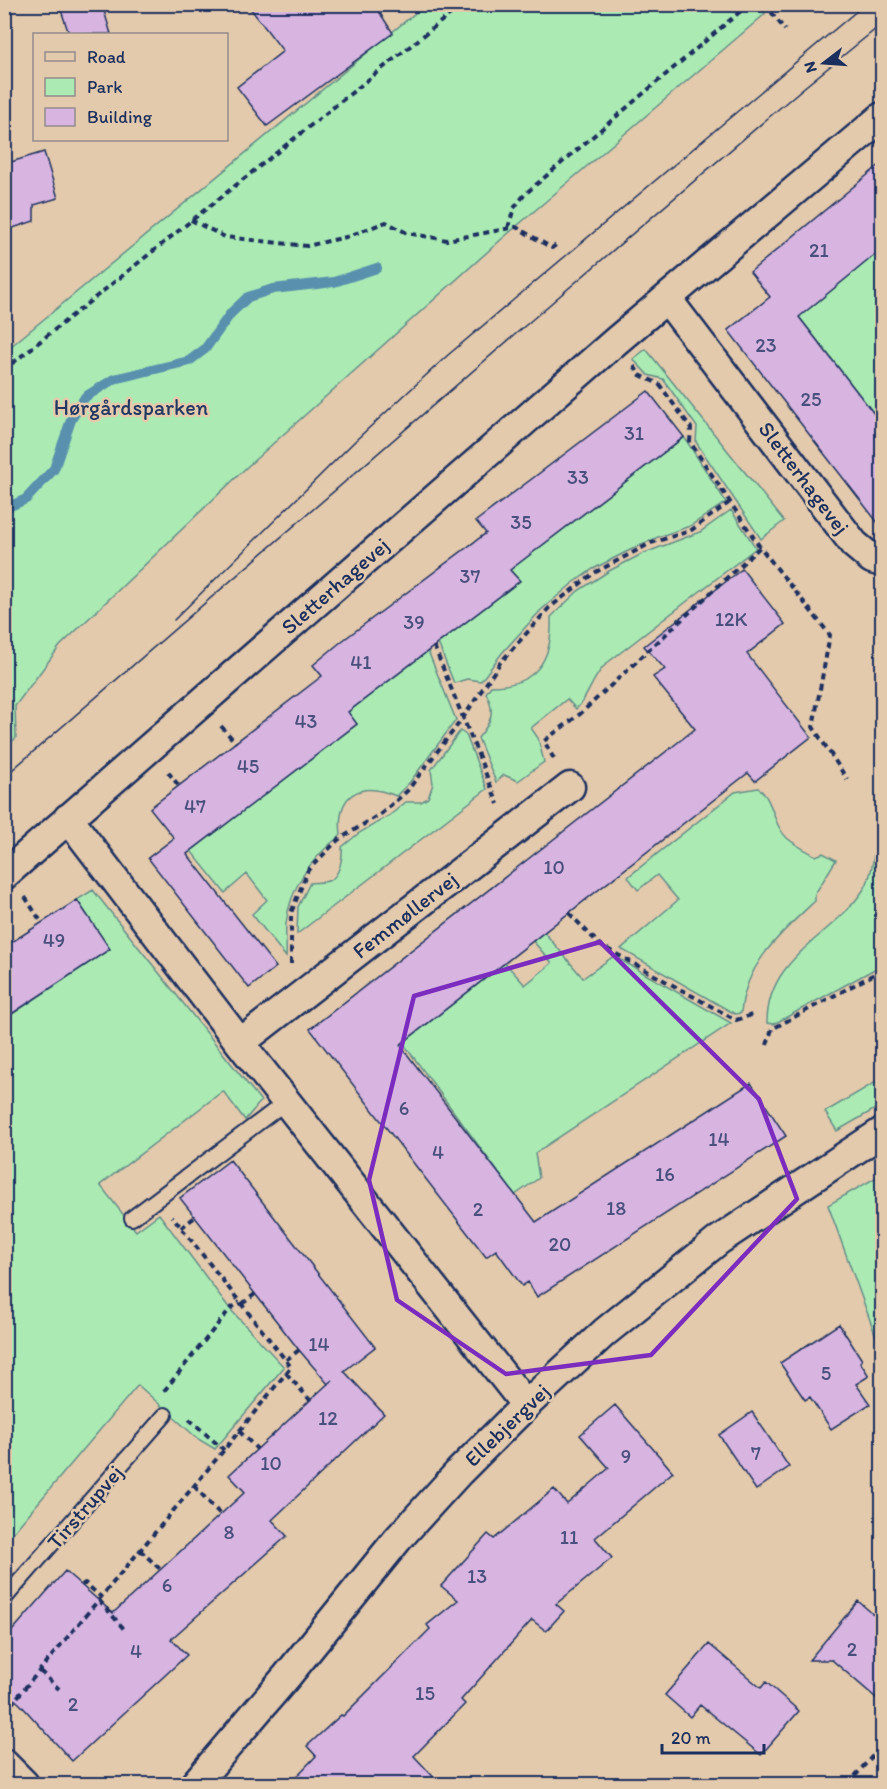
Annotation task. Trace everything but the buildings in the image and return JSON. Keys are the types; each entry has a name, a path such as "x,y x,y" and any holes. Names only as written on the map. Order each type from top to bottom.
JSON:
{"street":[{"name":"Sletterhagevej","path":"4,874 616,341 882,117"},
{"name":"Sletterhagevej","path":"667,299 854,544 872,559 882,562"},
{"name":"Femmøllervej","path":"240,1043 570,787"},
{"path":"69,818 240,1043 526,1405"},
{"name":"Ellebjergvej","path":"195,1785 397,1540 459,1472 526,1405 605,1332 719,1240 882,1132"},
{"path":"4,1764 24,1785"}],"lane":[{"path":"132,1218 287,1101"},
{"name":"Tirstrupvej","path":"4,1599 165,1414"}],"path":[{"path":"4,370 463,4"},
{"path":"508,228 514,208 525,194 749,4"},
{"path":"765,4 785,30"},
{"path":"191,220 225,237 308,246 346,237 386,222 406,233 447,240 516,227 552,248 556,245"},
{"path":"616,341 640,375 659,384 691,428 690,442 760,547 830,635 813,727 847,779"},
{"path":"291,966 291,913 308,870 338,840 382,813 407,791 463,718 500,663 549,608 594,573 651,543 690,531 730,502"},
{"path":"570,787 544,741 580,714 760,547"},
{"path":"434,646 510,832"},
{"path":"569,913 600,945 735,1020 755,1014"},
{"path":"766,1045 772,1029 882,970"},
{"path":"4,1713 291,1367 158,1198"},
{"path":"181,1228 195,1217"},
{"path":"186,1366 230,1309 255,1294"},
{"path":"286,1360 299,1350"},
{"path":"286,1373 310,1400"},
{"path":"185,1415 224,1450"},
{"path":"239,1431 257,1449"},
{"path":"194,1486 220,1514"},
{"path":"140,1550 160,1569"},
{"path":"82,1585 85,1583 100,1598 124,1629"},
{"path":"40,1671 59,1689"},
{"path":"848,1785 882,1745"}],"highlighted area":[{"path":"600,942 759,1099 797,1199 651,1355 506,1374 397,1300 369,1180 414,996"}],"green space":[{"name":"Hørgårdsparken","path":"756,4 765,14 504,237 248,466 60,646 15,706 16,738 5,748 4,352 425,5"},
{"path":"882,249 882,424 799,317"},
{"path":"646,349 784,521 761,539 696,442 697,427 663,379 648,375 633,359"},
{"path":"684,437 726,502 690,526 658,537 593,569 541,610 502,653 481,681 467,679 454,683 438,643 519,581 510,570"},
{"path":"731,510 756,548 607,663 576,709 567,699 531,728 538,738 544,762 518,781 504,775 496,782 478,738 491,717 491,706 486,693 491,686 520,681 539,668 549,646 551,617 578,591 642,554 700,532"},
{"path":"428,651 456,720 410,782 396,796 383,791 361,790 347,800 342,809 341,835 311,863 292,897 286,924 286,957 252,914 267,900 247,874 225,893 191,851 357,724 348,712"},
{"path":"460,731 466,735 487,789 297,934 298,907 310,883 326,882 333,878 340,865 342,847 359,833 389,816 406,802 421,802 428,798 433,784 431,770"},
{"path":"758,788 767,798 778,826 787,838 816,856 823,853 836,860 815,894 815,901 778,938 757,964 749,979 741,1013 735,1014 621,949 678,900 657,875 638,890 628,877 735,792"},
{"path":"879,816 882,819 882,965 774,1024 767,1023 770,1000 789,964 851,906 864,889 872,865 876,817"},
{"path":"93,890 261,1101 245,1120 223,1091 100,1185 136,1231 159,1214 230,1309 284,1367 215,1449 198,1439 138,1385 5,1542 5,1019 109,949 77,900"},
{"path":"544,932 583,978 614,956 731,1023 535,1153 539,1178 515,1195 403,1043 505,963 525,985 552,963 533,941"},
{"path":"879,1080 882,1081 882,1105 837,1131 825,1112"},
{"path":"882,1174 882,1353 828,1205"}],"waterway":[{"path":"4,509 26,499 54,469 71,420 85,397 114,379 189,361 205,349 231,313 248,297 273,289 334,282 377,268"}],"tram line":[{"path":"174,620 357,439 448,355 865,4"},
{"path":"4,777 556,299 802,89 882,24"}]}
